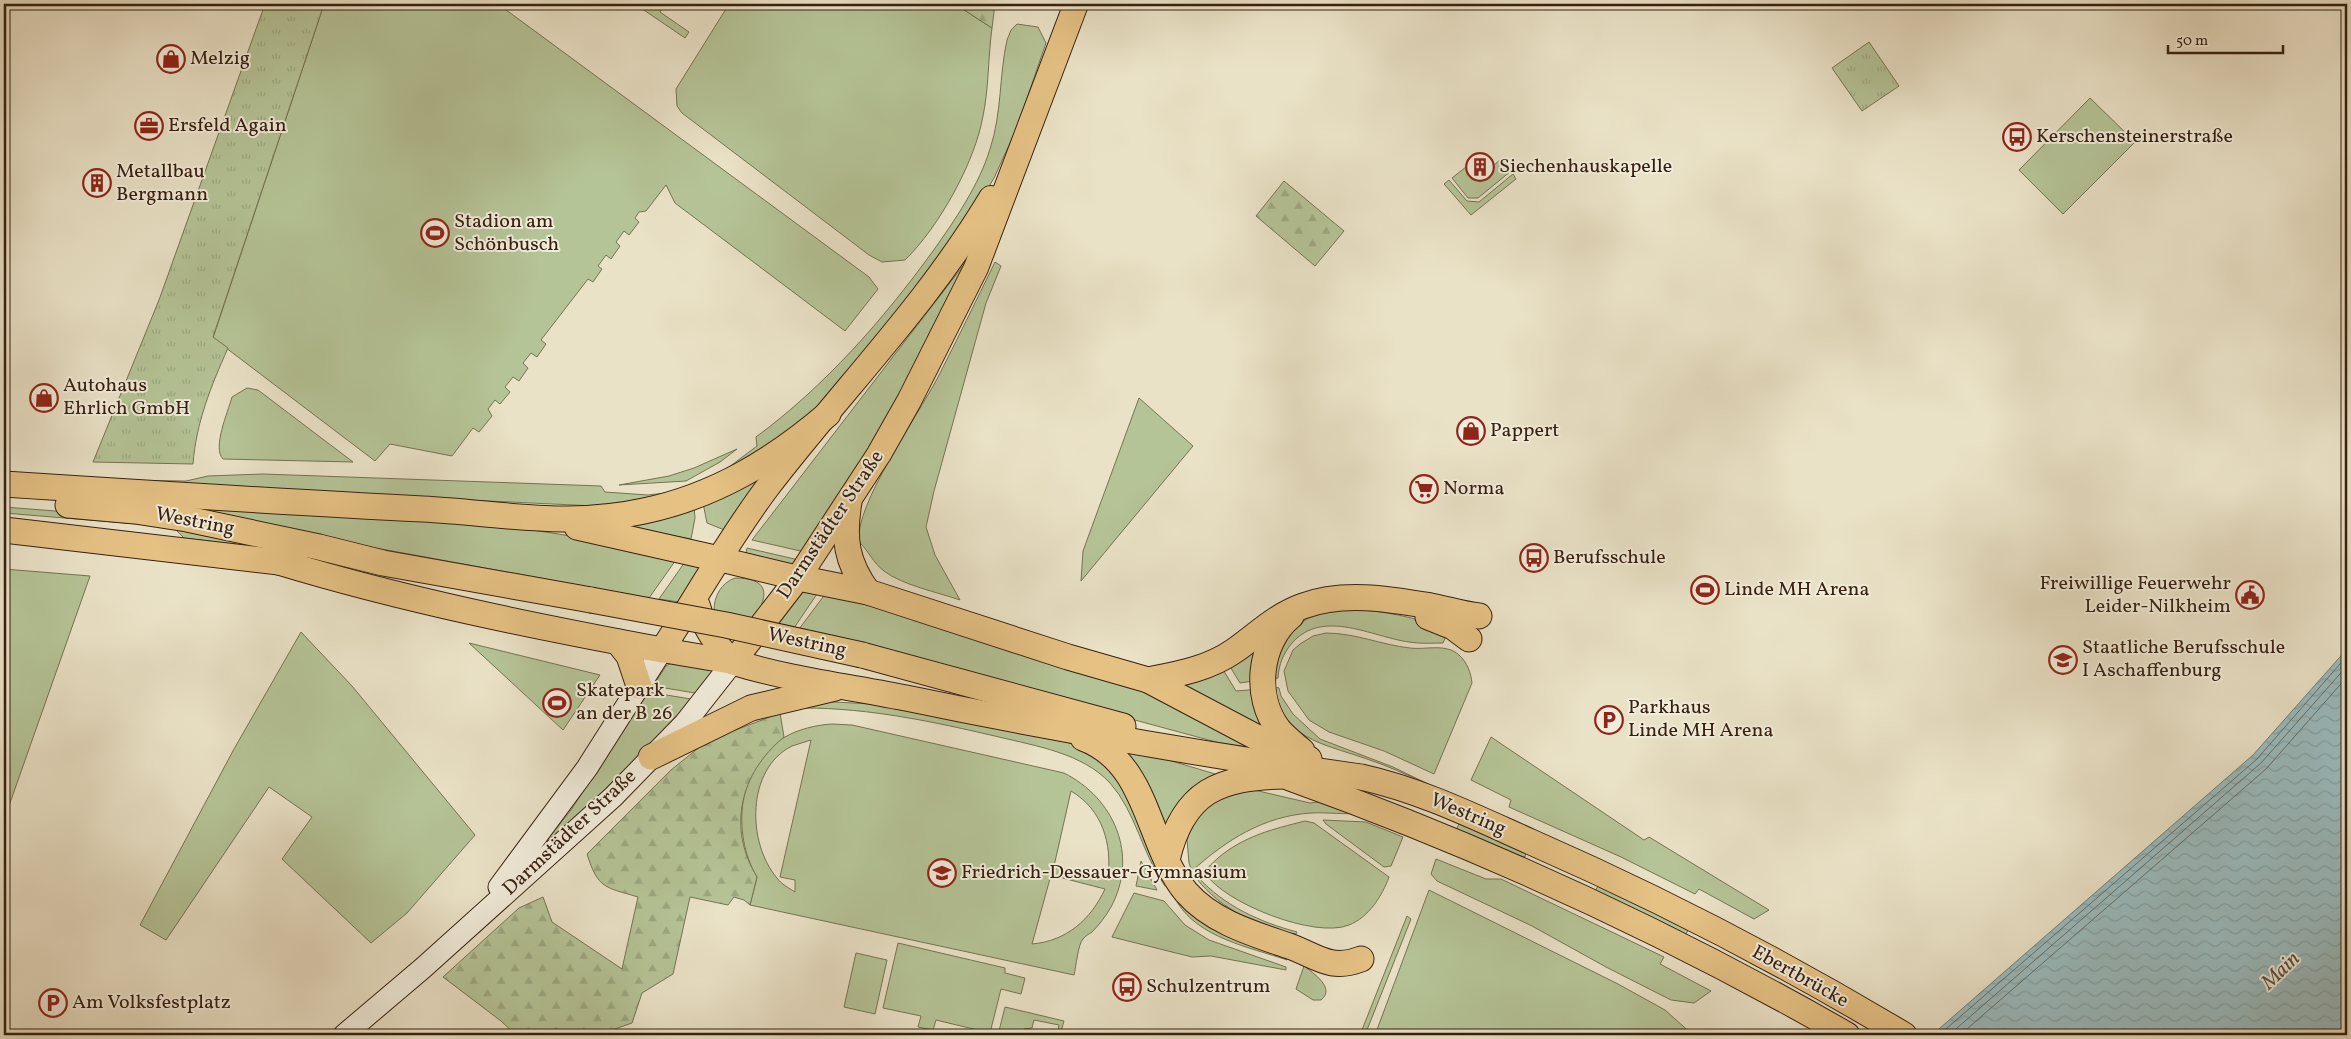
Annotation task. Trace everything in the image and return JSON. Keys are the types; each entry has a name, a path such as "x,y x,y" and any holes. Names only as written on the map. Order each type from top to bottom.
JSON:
{"highway":[{"path":"4,484 429,510 548,520 597,519 645,511 699,495 738,478 774,457 828,414"},
{"name":"Westring","path":"4,500 135,511 319,546 383,563 726,625 862,655 1225,755 1286,776 1392,815 1478,850 1683,946"},
{"path":"849,502 845,526 848,554 859,579 868,592"},
{"path":"548,520 719,559"},
{"name":"Westring","path":"4,530 279,562 383,563"},
{"path":"279,562 347,583 422,601 662,650"},
{"path":"798,578 868,592 1068,657 1148,680 1254,736 1343,775"},
{"path":"1148,680 1197,669 1221,659 1281,615 1303,606 1340,598 1359,597 1432,606 1459,614 1479,616"},
{"path":"1396,602 1453,627 1469,639"},
{"path":"1303,606 1286,620 1273,638 1265,659 1262,684 1270,714 1278,729 1316,762"},
{"path":"618,642 629,656 639,686"},
{"path":"733,662 765,672 843,685 1062,730 1225,755"},
{"path":"651,757 751,708 843,685"},
{"path":"1062,730 1088,740 1108,752 1130,777 1145,804 1172,871 1187,893 1219,917 1246,931 1302,951 1328,964 1350,963 1361,959"},
{"name":"Westring","path":"1225,755 1343,775 1404,788 1629,887 1695,921"},
{"path":"1167,860 1178,826 1193,805 1213,787 1249,778 1286,776"},
{"name":"Ebertbrücke","path":"1695,921 1769,959 1904,1035"},
{"name":"Ebertbrücke","path":"1683,946 1847,1035"}],"main road":[{"name":"Darmstädter Straße","path":"344,1035 423,968 613,797 690,717 798,578 849,502 909,401 965,293 998,210 1027,127 1076,4"},
{"name":"Darmstädter Straße","path":"473,921 588,768 719,559 768,487 934,285 994,194 1027,127"},
{"path":"719,559 798,578"},
{"path":"696,597 700,616 709,633 720,649 733,662"},
{"path":"662,650 733,662"}],"green space":[{"path":"265,4 324,4 213,337 228,348 205,405 197,434 193,464 93,462 159,300"},
{"name":"Stadion am Schönbusch","path":"324,4 498,4 869,277 878,289 845,331 675,203 666,185 646,211 639,212 635,218 639,222 629,235 624,231 616,242 620,246 611,259 606,255 598,266 602,269 593,282 588,279 541,340 546,344 537,357 531,353 523,363 528,368 519,381 513,377 505,387 510,392 500,404 495,400 488,409 492,416 479,432 473,428 452,456 390,444 375,461 213,338"},
{"path":"635,4 665,4 660,12 689,32 685,38"},
{"path":"729,4 955,4 992,28 985,105 979,134 972,153 964,173 943,212 918,246 905,260 882,262 869,255 682,113 677,106 676,89"},
{"path":"955,4 995,4 992,28"},
{"path":"1017,24 1038,27 1046,43 1016,130 994,178 958,240 829,398 767,452 725,470 757,446 756,437 806,396 852,351 914,277 958,215 980,176 990,149 997,122 1007,40 1011,30"},
{"path":"1869,42 1899,86 1862,111 1832,68"},
{"path":"2090,98 2135,142 2063,214 2019,170"},
{"path":"1502,158 1511,171 1478,198 1468,198 1452,178 1471,163 1473,170 1478,175 1483,175"},
{"path":"1513,174 1516,179 1471,215 1444,184 1449,180 1467,201 1479,202"},
{"path":"1284,181 1344,231 1315,266 1256,216"},
{"path":"969,258 928,356 805,552 752,540"},
{"path":"995,262 1001,266 986,303 934,491 926,527 935,555 960,600 910,584 884,571 859,542 860,526 866,506 876,484 937,379"},
{"path":"247,388 258,390 353,462 223,459 219,447 224,420 232,397"},
{"path":"1139,398 1193,446 1081,581 1083,551"},
{"path":"737,449 720,462 686,481 619,485 669,476 694,468"},
{"path":"263,474 601,486 605,492 648,495 682,491 643,503 595,506 319,493 117,480 186,481 208,476"},
{"path":"756,480 761,480 727,531 707,523 703,503"},
{"path":"193,505 339,512 485,524 618,544 678,557 649,598 190,514"},
{"path":"694,506 695,518 691,539 622,526"},
{"path":"4,507 133,517 317,554 184,538 173,527 4,513"},
{"path":"747,548 799,560 793,565 746,553"},
{"path":"687,559 700,567 679,602 659,599"},
{"path":"4,569 90,576 4,820"},
{"path":"735,578 754,581 760,584 763,589 763,601 754,618 714,611 715,600 719,591 726,583"},
{"path":"803,592 817,594 794,628 778,625"},
{"path":"826,593 1122,680 1264,755 799,629"},
{"path":"1348,609 1399,615 1449,629 1443,643 1413,643 1348,628 1318,627 1304,633 1292,643 1282,659 1278,678 1273,679 1277,658 1287,638 1302,622 1327,611"},
{"path":"301,632 352,686 475,835 407,913 371,943 282,859 312,817 269,787 166,940 140,925 234,749"},
{"path":"1264,633 1260,680 1240,683 1229,665"},
{"path":"1326,633 1347,635 1410,648 1448,649 1454,651 1464,661 1470,672 1472,683 1434,774 1384,751 1329,732 1309,720 1288,691 1284,671 1293,650 1313,636"},
{"name":"Skatepark an der B 26","path":"469,643 600,675 563,730"},
{"path":"671,663 718,671 701,694 653,686 666,666"},
{"path":"1222,668 1236,691 1260,689 1286,740 1179,685"},
{"path":"1275,687 1279,688 1281,696 1293,714 1320,739 1393,767 1428,784 1380,764 1319,743 1306,736 1286,718 1279,704"},
{"path":"648,692 697,700 520,874 571,810"},
{"path":"816,701 872,704 1065,742 1082,746 1107,757 1170,883 1165,886 1157,874 1119,794 1099,773 1086,764 1058,752 927,721 853,710 804,708"},
{"path":"780,713 784,737 769,751 757,767 748,784 743,802 742,840 757,877 750,905 744,900 734,897 728,905 690,897 673,974 642,993 632,1023 598,1035 516,1035 501,1021 443,977 519,908 543,897 552,922 622,969 638,897 604,885 595,874 587,854 671,770 707,741"},
{"path":"832,724 852,725 1064,773 1082,784 1096,797 1108,813 1117,830 1122,848 1122,868 1119,887 1111,907 1105,917 1081,942 1074,975 750,905 757,877 749,860 744,841 742,821 743,801 748,782 757,764 769,749 785,737 814,726","holes":["811,740 780,877 795,880 795,892 779,880 767,863 760,846 756,827 756,808 759,789 766,771 777,757 792,746","1071,791 1091,808 1103,829 1108,853 1108,878 1054,866","1051,875 1105,889 1093,910 1076,927 1056,938 1032,944"]},
{"path":"1491,737 1644,840 1649,837 1769,910 1754,919 1699,889 1695,894 1621,857 1509,807 1511,800 1471,780"},
{"path":"1122,746 1225,777 1167,837 1149,789 1119,747"},
{"path":"1254,790 1310,803 1325,801 1362,813 1311,813 1294,815 1262,824 1218,849 1192,871 1189,863 1187,840 1195,817 1227,792"},
{"path":"1323,820 1366,822 1403,837 1391,866 1384,867"},
{"path":"1305,821 1314,823 1389,877 1383,891 1369,911 1349,925 1334,928 1315,927 1271,916 1231,896 1215,884 1205,873 1209,866 1218,858 1238,844 1270,830"},
{"path":"1460,822 1526,852 1525,857 1456,830"},
{"path":"1436,859 1486,879 1501,879 1664,957 1660,964 1711,991 1694,1003 1671,1000 1532,926 1437,881 1431,874"},
{"path":"1141,861 1157,890 1136,886"},
{"path":"1198,877 1219,896 1243,912 1297,932 1296,934 1268,927 1228,908 1206,889 1197,879"},
{"path":"1598,886 1688,930 1684,938 1595,891"},
{"path":"1429,890 1618,984 1665,1010 1693,1035 1375,1035"},
{"path":"1134,893 1164,901 1185,925 1209,940 1286,967 1286,970 1211,956 1192,957 1112,937"},
{"path":"1182,899 1287,958 1287,960 1226,940 1211,933 1186,914 1177,902"},
{"path":"1407,916 1411,919 1365,1035 1360,1035"},
{"path":"898,943 1005,968 1005,973 1025,978 1021,994 1001,989 990,1033 936,1020 933,1030 918,1027 921,1016 883,1008"},
{"path":"856,953 887,960 875,1014 844,1007"},
{"path":"1304,966 1322,981 1325,986 1325,995 1321,1000 1313,1000 1296,989"},
{"path":"1005,1007 1064,1021 1060,1035 1057,1035 1059,1025 1034,1020 1032,1028 1024,1029 1023,1035 998,1035"}],"water":[{"name":"Main","path":"2347,649 2347,1035 1932,1035 2253,755"}],"place":[{"name":"Melzig","path":"171,59"},
{"name":"Ersfeld Again","path":"149,126"},
{"name":"Kerschensteinerstraße","path":"2017,137"},
{"name":"Siechenhauskapelle","path":"1480,167"},
{"name":"Metallbau Bergmann","path":"97,183"},
{"name":"Stadion am Schönbusch","path":"435,233"},
{"name":"Autohaus Ehrlich GmbH","path":"44,398"},
{"name":"Pappert","path":"1471,431"},
{"name":"Norma","path":"1424,489"},
{"name":"Berufsschule","path":"1534,558"},
{"name":"Linde MH Arena","path":"1705,590"},
{"name":"Freiwillige Feuerwehr Leider-Nilkheim","path":"2250,595"},
{"name":"Staatliche Berufsschule I Aschaffenburg","path":"2063,660"},
{"name":"Skatepark an der B 26","path":"557,703"},
{"name":"Parkhaus Linde MH Arena","path":"1609,720"},
{"name":"Friedrich-Dessauer-Gymnasium","path":"942,873"},
{"name":"Schulzentrum","path":"1127,987"},
{"name":"Am Volksfestplatz","path":"53,1003"}]}
